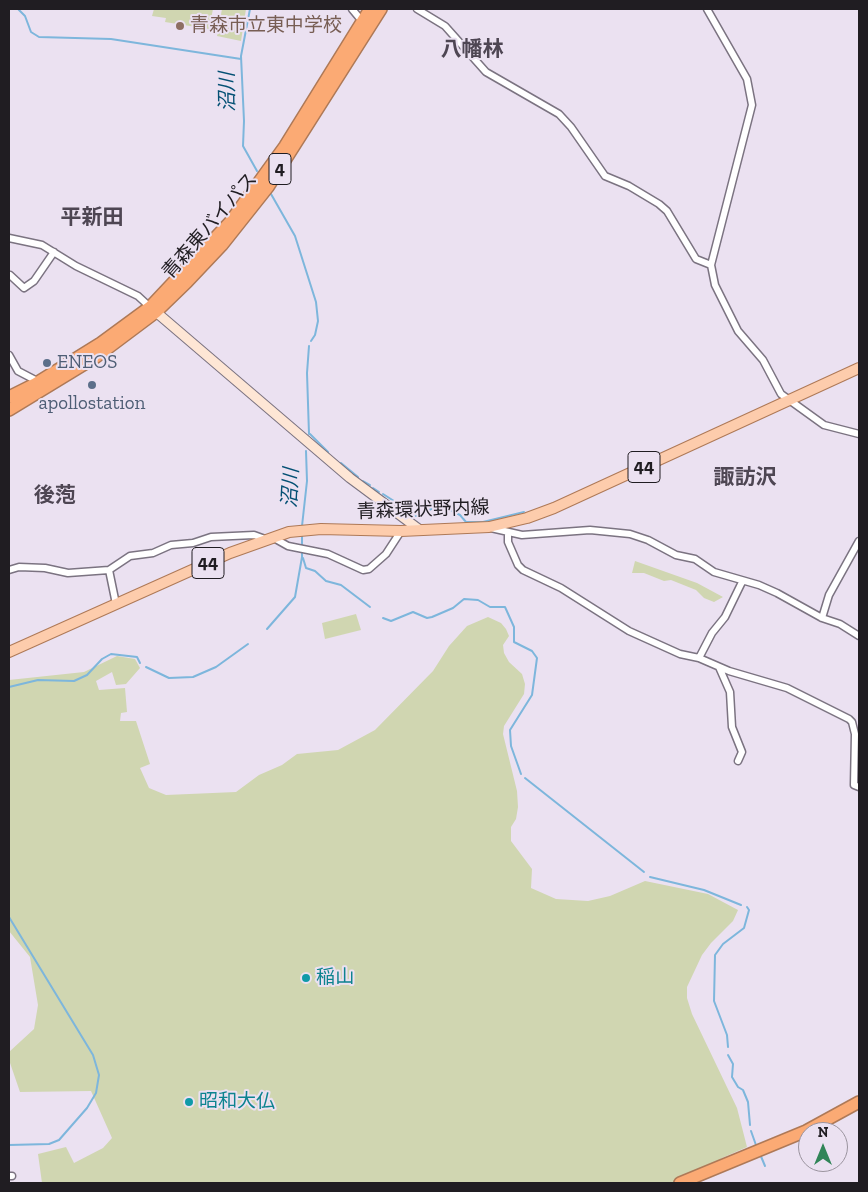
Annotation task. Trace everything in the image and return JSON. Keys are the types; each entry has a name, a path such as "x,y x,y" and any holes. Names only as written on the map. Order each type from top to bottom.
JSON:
{"highway":[{"name":"青森東バイパス","path":"9,397 39,382 153,310 230,222 263,179 370,9"},
{"name":"青森東バイパス","path":"9,410 96,357 153,310 222,245 268,187 380,9"},
{"path":"680,1183 763,1151 806,1131 859,1102"}],"main road":[{"name":"青森環状野内線","path":"9,652 269,538 304,530 401,531 489,528 527,518 554,508 859,368"}],"street":[{"path":"352,9 362,21"},
{"path":"417,9 444,26 486,72 559,114 571,127 605,176 636,189 667,211 696,258 711,265"},
{"path":"707,9 747,79 752,105 711,265 715,285 738,331 763,360 781,394 824,425 859,434"},
{"path":"9,238 42,246 76,266 138,296 350,478 420,530"},
{"path":"10,275 24,288 34,281 54,252"},
{"path":"9,354 18,371 39,382"},
{"path":"489,528 508,533 537,535 590,530 630,534 648,540 676,555 695,559 714,572 742,582 759,585 778,593 822,618 840,624 859,636"},
{"path":"9,570 20,567 68,573 109,570 130,556 153,553 172,545 193,543 211,537 254,536 269,538 302,549 328,554 364,570 386,554 401,531"},
{"path":"508,533 508,542 518,565 523,570 538,579 561,588 629,631 680,654 699,658 719,667 787,688 852,722 855,734 854,785 859,787"},
{"path":"822,618 829,595 859,541"},
{"path":"109,570 116,604"},
{"path":"699,658 712,633 725,617 742,582"},
{"path":"719,667 730,692 732,727 742,752 738,761"}],"green space":[{"path":"154,9 213,9 209,29 165,22 166,18 152,16"},
{"path":"222,9 246,9 241,41 217,36"},
{"path":"635,561 697,583 723,597 714,602 704,598 696,590 671,580 664,581 644,573 632,573"},
{"path":"356,614 361,630 325,639 322,623"},
{"path":"488,617 501,623 506,629 509,636 503,645 504,653 509,662 522,674 525,684 524,694 504,726 503,734 517,791 518,807 516,819 511,827 511,841 532,869 531,888 556,899 588,901 610,896 645,881 708,894 738,910 733,921 702,955 687,987 687,998 692,1014 737,1108 747,1147 722,1158 684,1183 42,1183 38,1154 66,1147 74,1163 103,1148 112,1138 91,1091 20,1092 9,1060 9,1052 34,1029 38,1005 30,957 9,931 9,680 84,672 117,656 135,659 140,668 126,684 116,685 112,672 96,681 99,690 125,688 127,712 121,713 120,721 136,721 150,764 140,768 149,788 166,795 236,792 259,775 282,765 297,754 338,750 375,730 433,671 449,646 467,626"}],"waterway":[{"path":"18,9 25,16 31,32 39,37 111,39 241,59"},
{"name":"沼川","path":"250,9 241,56 244,121 243,146 257,171"},
{"name":"沼川","path":"271,194 295,236 316,302 318,321 315,335 311,341"},
{"name":"沼川","path":"309,346 307,373 309,434"},
{"path":"310,434 328,452"},
{"name":"沼川","path":"302,526 307,481 306,451"},
{"path":"341,463 358,477"},
{"path":"363,481 370,485"},
{"path":"373,488 379,492"},
{"path":"383,494 405,508"},
{"path":"410,512 416,516 440,505 460,515 466,522 483,522 524,512"},
{"path":"267,629 295,597 302,557 302,536"},
{"path":"303,558 306,568 315,571 326,581 341,585 370,607"},
{"path":"383,618 391,621 413,612 427,618 432,617 453,608 464,599 478,600 490,607 505,607 514,627 514,642 532,651 537,658 532,695 510,730 511,746 521,774"},
{"path":"146,667 169,678 193,677 216,667 248,644"},
{"path":"9,687 38,680 74,681 87,675 102,659 111,654 137,657 140,663"},
{"path":"525,778 644,872"},
{"path":"650,877 704,890 741,905"},
{"path":"728,1047 727,1035 714,1001 715,955 723,944 744,928 749,910 747,907"},
{"path":"9,917 93,1055 99,1075 96,1093 87,1108 59,1140 49,1144 9,1145"},
{"path":"728,1055 733,1064 732,1077 738,1087 743,1090 748,1102 750,1125"},
{"path":"751,1131 757,1148"},
{"path":"760,1154 765,1166"}],"place":[{"name":"青森市立東中学校","path":"180,26"},
{"name":"ENEOS","path":"47,363"},
{"name":"apollostation","path":"92,385"},
{"name":"稲山","path":"306,978"},
{"name":"昭和大仏","path":"189,1102"}],"district":[{"name":"八幡林","path":"472,50"},
{"name":"平新田","path":"92,218"},
{"name":"諏訪沢","path":"745,478"},
{"name":"後萢","path":"55,496"}]}
